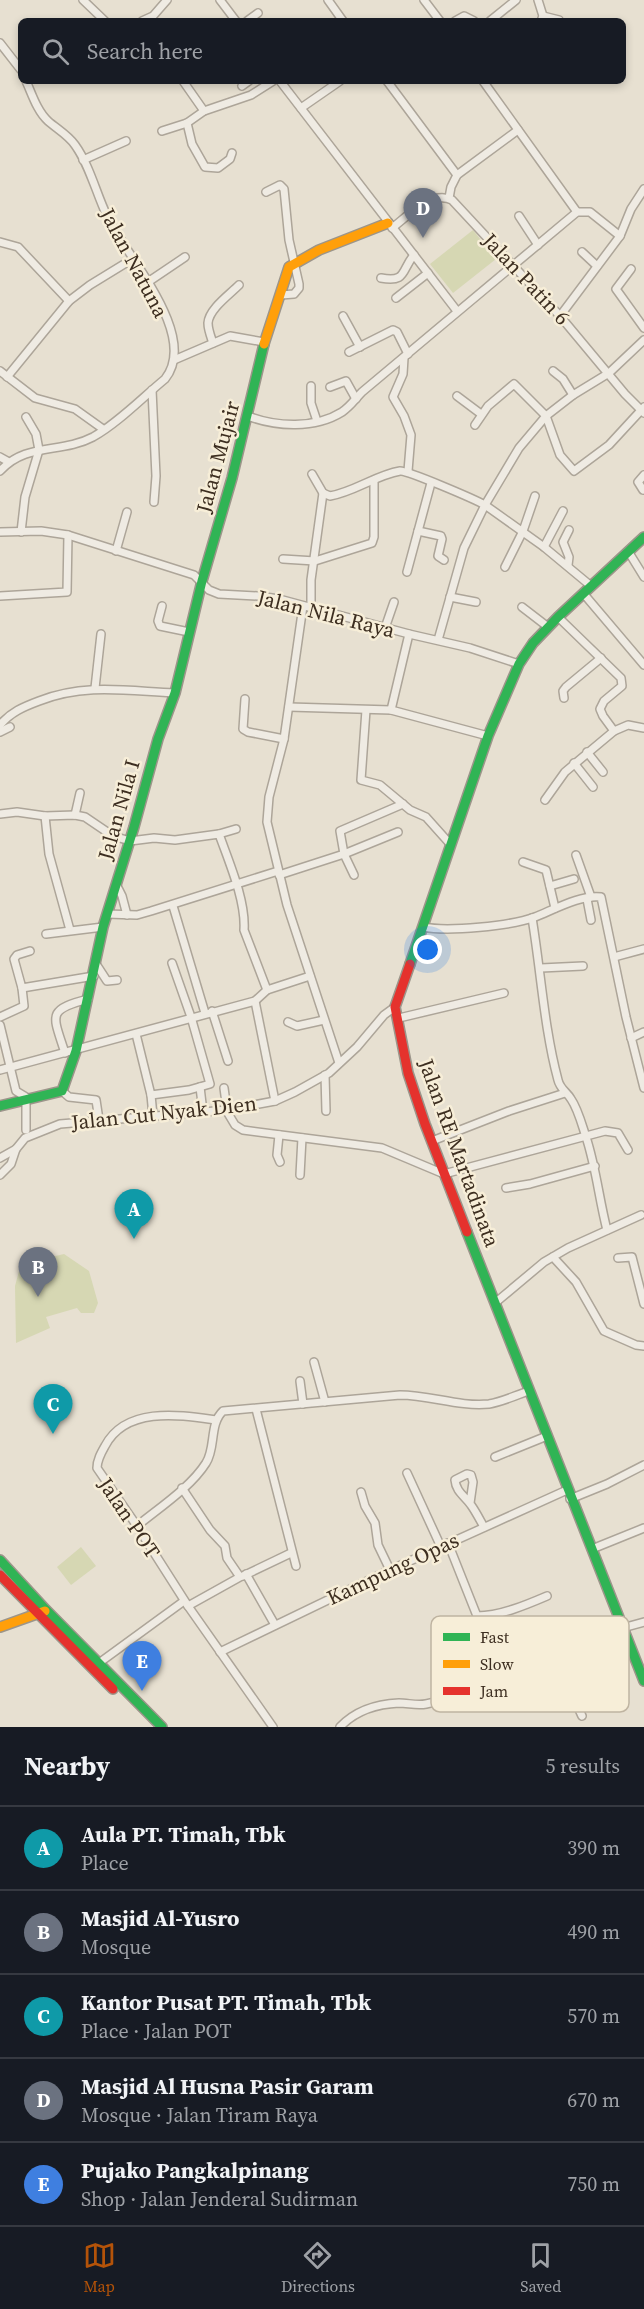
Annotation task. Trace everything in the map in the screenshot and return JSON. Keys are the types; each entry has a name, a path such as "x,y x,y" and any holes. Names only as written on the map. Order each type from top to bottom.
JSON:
{"main road":[{"path":"294,262 390,225"},
{"name":"Jalan Mujair","path":"202,581 232,478 264,342 289,267 294,262"},
{"path":"395,1007 488,736 519,664 548,627 644,537"},
{"name":"Jalan Nila I","path":"62,1091 71,1066 72,1053 94,976 103,927 159,736 174,693 202,581"},
{"name":"Jalan RE Martadinata","path":"395,1007 408,1073 444,1174 568,1494 619,1616"},
{"path":"0,1106 62,1091"},
{"path":"0,1560 41,1612 151,1727"},
{"path":"0,1575 99,1664 162,1727"},
{"path":"0,1627 41,1612"},
{"name":"Jalan RE Martadinata","path":"629,1642 644,1681"}],"street":[{"path":"83,0 102,18"},
{"path":"149,18 167,0"},
{"path":"220,0 234,18"},
{"path":"328,0 341,18"},
{"path":"424,0 438,18"},
{"path":"494,18 516,0"},
{"path":"538,0 542,18"},
{"path":"251,18 258,13"},
{"path":"0,43 18,66"},
{"name":"Jalan Natuna","path":"27,84 43,116 71,140 83,160 107,217 148,282 171,332 174,360"},
{"path":"185,84 204,111"},
{"path":"162,132 187,123 204,111 251,95 268,84"},
{"path":"282,84 457,311"},
{"path":"301,108 336,84"},
{"path":"389,84 457,175"},
{"path":"485,84 577,212"},
{"path":"187,123 192,144 205,167 218,168 231,159 232,153"},
{"path":"437,197 449,198 457,175 518,130"},
{"path":"83,160 126,141"},
{"path":"266,192 280,185 284,189 299,288 294,294 281,295"},
{"path":"390,225 451,187"},
{"path":"560,316 620,236 631,209 644,189"},
{"name":"Jalan Patin 6","path":"449,198 560,316 625,394 643,410"},
{"path":"248,416 281,425 317,421 342,412 457,311 577,212 590,212 620,236"},
{"path":"519,216 538,245"},
{"path":"0,242 18,247 69,301"},
{"path":"582,252 597,266"},
{"path":"381,278 391,280 405,273 414,255"},
{"path":"148,282 185,257"},
{"path":"7,377 69,301 134,258"},
{"path":"631,269 616,289 644,328"},
{"path":"396,298 428,273"},
{"path":"213,343 209,327 210,318 214,310 239,285"},
{"path":"343,316 360,346"},
{"path":"349,352 395,330 406,356 403,374 393,397 404,416 411,435 408,471"},
{"path":"0,471 17,456 80,442 103,429 169,374 174,360 236,336 264,342"},
{"path":"438,640 464,548 485,504 519,448 546,416 573,395 609,373 644,340"},
{"path":"0,371 35,398 75,409 103,429"},
{"path":"554,371 563,379 573,395"},
{"path":"330,387 346,381 356,399"},
{"path":"475,425 481,414 501,393 514,384 546,416 560,455 574,471 609,445 643,410"},
{"path":"311,386 311,403 317,421"},
{"path":"152,390 156,476 154,502"},
{"path":"457,396 481,414"},
{"path":"21,532 25,497 39,450 36,434 26,417"},
{"path":"0,457 9,462"},
{"path":"323,493 334,495 401,470 408,471 431,483 485,504 568,565 591,586"},
{"path":"312,474 323,493 315,561 284,739 270,792 267,822 287,903 339,1063"},
{"path":"643,490 638,482 644,475"},
{"path":"283,559 315,561 373,542 374,481"},
{"path":"407,572 431,483"},
{"path":"504,567 523,531 535,496"},
{"path":"544,547 563,511"},
{"path":"116,550 127,512"},
{"path":"568,565 569,557 563,542 569,530"},
{"name":"Jalan Nila Raya","path":"0,532 40,531 68,535 189,573 202,581 208,590 219,594 258,596 307,607 470,648 519,664"},
{"path":"418,531 441,536 438,556 444,560"},
{"path":"0,596 67,592 68,535"},
{"path":"628,551 644,577"},
{"path":"583,593 644,665"},
{"path":"450,597 476,602"},
{"path":"386,628 394,602"},
{"path":"162,606 158,624 189,632"},
{"path":"522,607 548,627"},
{"path":"558,617 623,682 619,690 601,705 601,713 614,731"},
{"path":"93,688 101,634"},
{"path":"391,710 409,634"},
{"path":"564,698 563,691 566,687 601,658"},
{"path":"0,725 8,716 23,707 57,694 78,690 93,688 174,693"},
{"path":"245,699 242,728 248,732 284,739"},
{"path":"288,707 391,710 488,736"},
{"path":"366,710 360,779 380,785 394,794 400,805 430,821 450,849"},
{"path":"545,800 559,779 574,764 614,731 628,725 644,728"},
{"path":"0,732 10,727"},
{"path":"587,753 603,772"},
{"path":"574,764 593,787"},
{"path":"75,815 80,793"},
{"path":"354,875 345,854 340,831 400,805"},
{"path":"0,814 17,812 45,816 85,817 113,836 130,841 154,838 175,840 219,834 236,829"},
{"path":"45,816 49,854 70,930"},
{"path":"107,914 127,915 173,906 235,884 345,854 398,832"},
{"path":"219,834 244,918 244,930 267,990"},
{"path":"576,855 589,898 591,920"},
{"path":"522,862 545,869 555,908"},
{"path":"550,886 574,879"},
{"path":"116,884 127,915"},
{"path":"423,927 449,930 532,918 555,908 600,896 644,1088"},
{"path":"173,906 228,1061"},
{"path":"532,918 541,968 550,1049 559,1084 571,1099 595,1166 598,1197 607,1230"},
{"path":"46,934 103,927"},
{"path":"614,957 644,949"},
{"path":"0,1017 24,1006 14,959 17,955 30,951"},
{"path":"151,1095 210,1084 172,963"},
{"path":"96,964 107,981 117,980"},
{"path":"541,968 583,966"},
{"path":"22,988 94,976"},
{"path":"0,1070 137,1037 211,1014 256,1005 267,990 312,983"},
{"path":"399,1018 504,993"},
{"path":"72,1053 57,1023 57,1013 64,1005 88,999"},
{"path":"256,1005 275,1101"},
{"name":"Jalan Cut Nyak Dien","path":"0,1174 11,1164 16,1149 25,1138 52,1126 227,1110 275,1101 326,1075 357,1047 384,1015 395,1007"},
{"path":"288,1022 297,1026 324,1020"},
{"path":"0,1025 16,1091 26,1100 26,1130"},
{"path":"631,1038 644,1032"},
{"path":"137,1037 151,1095 153,1116"},
{"path":"326,1075 326,1111"},
{"path":"200,1087 203,1112"},
{"path":"224,1088 227,1110 235,1125 240,1128 382,1148 444,1174 605,1131 616,1131 628,1150"},
{"path":"62,1091 69,1097 96,1100 99,1120"},
{"path":"432,1141 509,1111 565,1093"},
{"path":"279,1135 277,1155 280,1162"},
{"path":"300,1175 303,1138"},
{"name":"Jalan Cut Nyak Dien","path":"0,1158 16,1149"},
{"path":"506,1188 530,1184 595,1166"},
{"path":"495,1303 553,1257 641,1215"},
{"path":"618,1258 630,1256 633,1259 644,1304"},
{"path":"553,1257 576,1282 604,1330 636,1345 644,1346"},
{"path":"314,1362 325,1402"},
{"path":"300,1381 303,1404"},
{"path":"137,1526 196,1477 209,1457 216,1420 223,1411 413,1395 477,1404 492,1403 529,1391"},
{"path":"256,1409 296,1566"},
{"name":"Jalan POT","path":"216,1420 179,1414 149,1416 126,1426 107,1442 97,1462 98,1471 137,1526 186,1603 273,1727"},
{"path":"495,1457 547,1436"},
{"name":"Kampung Opas","path":"220,1652 484,1527 568,1494 607,1484 644,1465"},
{"path":"407,1473 445,1545 477,1616 530,1604 548,1596"},
{"path":"182,1488 210,1530 225,1546 227,1558 243,1576 275,1625"},
{"path":"362,1492 365,1506 375,1523 379,1548 390,1570"},
{"path":"470,1503 484,1527"},
{"path":"592,1549 644,1528"},
{"path":"99,1664 186,1603 291,1553"},
{"path":"629,1627 644,1622"},
{"path":"340,1727 352,1715 367,1710 398,1703 431,1703"},
{"path":"580,1712 582,1716"}],"green space":[{"path":"473,230 496,259 453,293 430,264"},
{"path":"64,1254 89,1271 98,1303 94,1313 81,1313 77,1308 46,1317 50,1328 16,1343 15,1286 21,1264"},
{"path":"81,1547 96,1566 71,1585 57,1567"}],"traffic: fast":[{"path":"0,1106 62,1091 76,1051 103,927 158,739 175,693 202,581 232,478 264,344"},
{"path":"410,964 488,736 519,664 533,643 558,617 644,537"},
{"path":"467,1232 618,1616"},
{"path":"0,1560 162,1727"},
{"path":"629,1643 644,1681"}],"traffic: slow":[{"path":"264,344 289,267 319,250 388,223"},
{"path":"0,1627 45,1611"}],"traffic: jam":[{"path":"410,964 395,1007 408,1073 425,1124 467,1232"},
{"path":"0,1575 113,1689"}],"place":[{"name":"Masjid Al Husna Pasir Garam","path":"423,238"},
{"name":"Aula PT. Timah, Tbk","path":"134,1239"},
{"name":"Masjid Al-Yusro","path":"38,1297"},
{"name":"Kantor Pusat PT. Timah, Tbk","path":"53,1434"},
{"name":"Pujako Pangkalpinang","path":"142,1691"}]}
